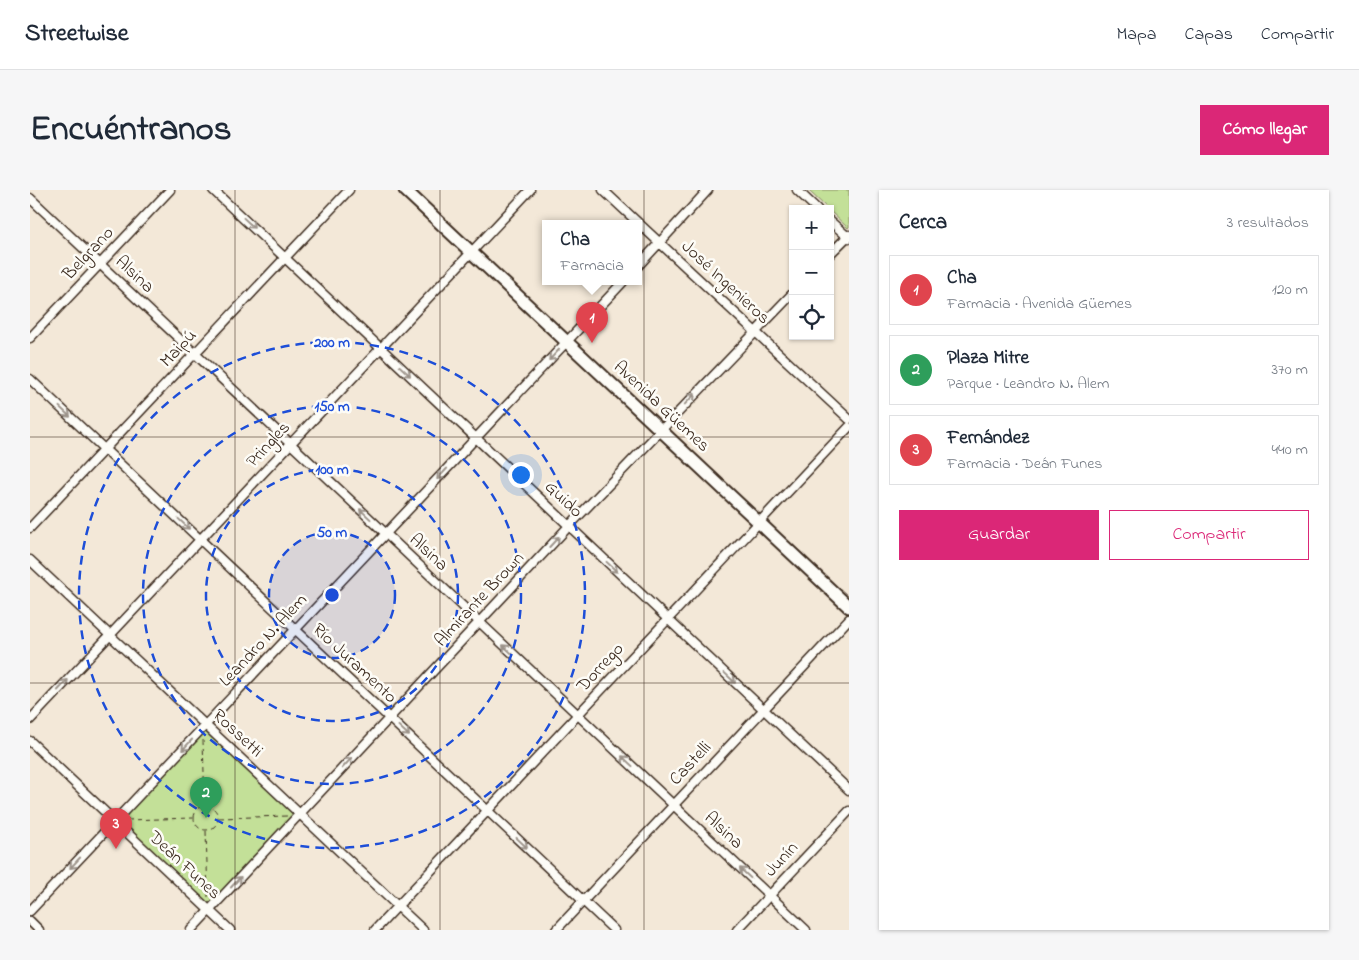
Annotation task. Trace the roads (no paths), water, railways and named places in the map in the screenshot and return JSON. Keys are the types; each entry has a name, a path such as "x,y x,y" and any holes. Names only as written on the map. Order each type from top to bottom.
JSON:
{"main road":[{"name":"Avenida Güemes","path":"405,190 849,607"}],"street":[{"name":"Belgrano","path":"30,338 170,190"},
{"name":"Guido","path":"213,190 849,790"},
{"name":"Maipú","path":"30,528 349,190"},
{"name":"Pringles","path":"30,720 530,190"},
{"name":"José Ingenieros","path":"603,190 635,220"},
{"path":"642,262 708,190"},
{"path":"797,190 813,205"},
{"name":"Alsina","path":"30,198 806,930"},
{"path":"834,224 848,236 834,250"},
{"name":"José Ingenieros","path":"642,226 849,419"},
{"name":"Leandro N. Alem","path":"30,911 620,285"},
{"name":"Almirante Brown","path":"191,930 209,908 296,815 390,718 569,526 791,295"},
{"name":"Río Juramento","path":"30,379 614,930"},
{"name":"Dorrego","path":"375,930 849,427"},
{"name":"Rossetti","path":"30,560 205,725 296,815 422,930"},
{"name":"Castelli","path":"556,930 849,619"},
{"name":"Deán Funes","path":"30,740 230,930"},
{"name":"Junín","path":"737,930 849,811"},
{"path":"30,921 39,930"}],"place":[{"name":"Cha","path":"592,343"},
{"name":"Plaza Mitre","path":"206,818"},
{"name":"Fernández","path":"116,849"}]}
